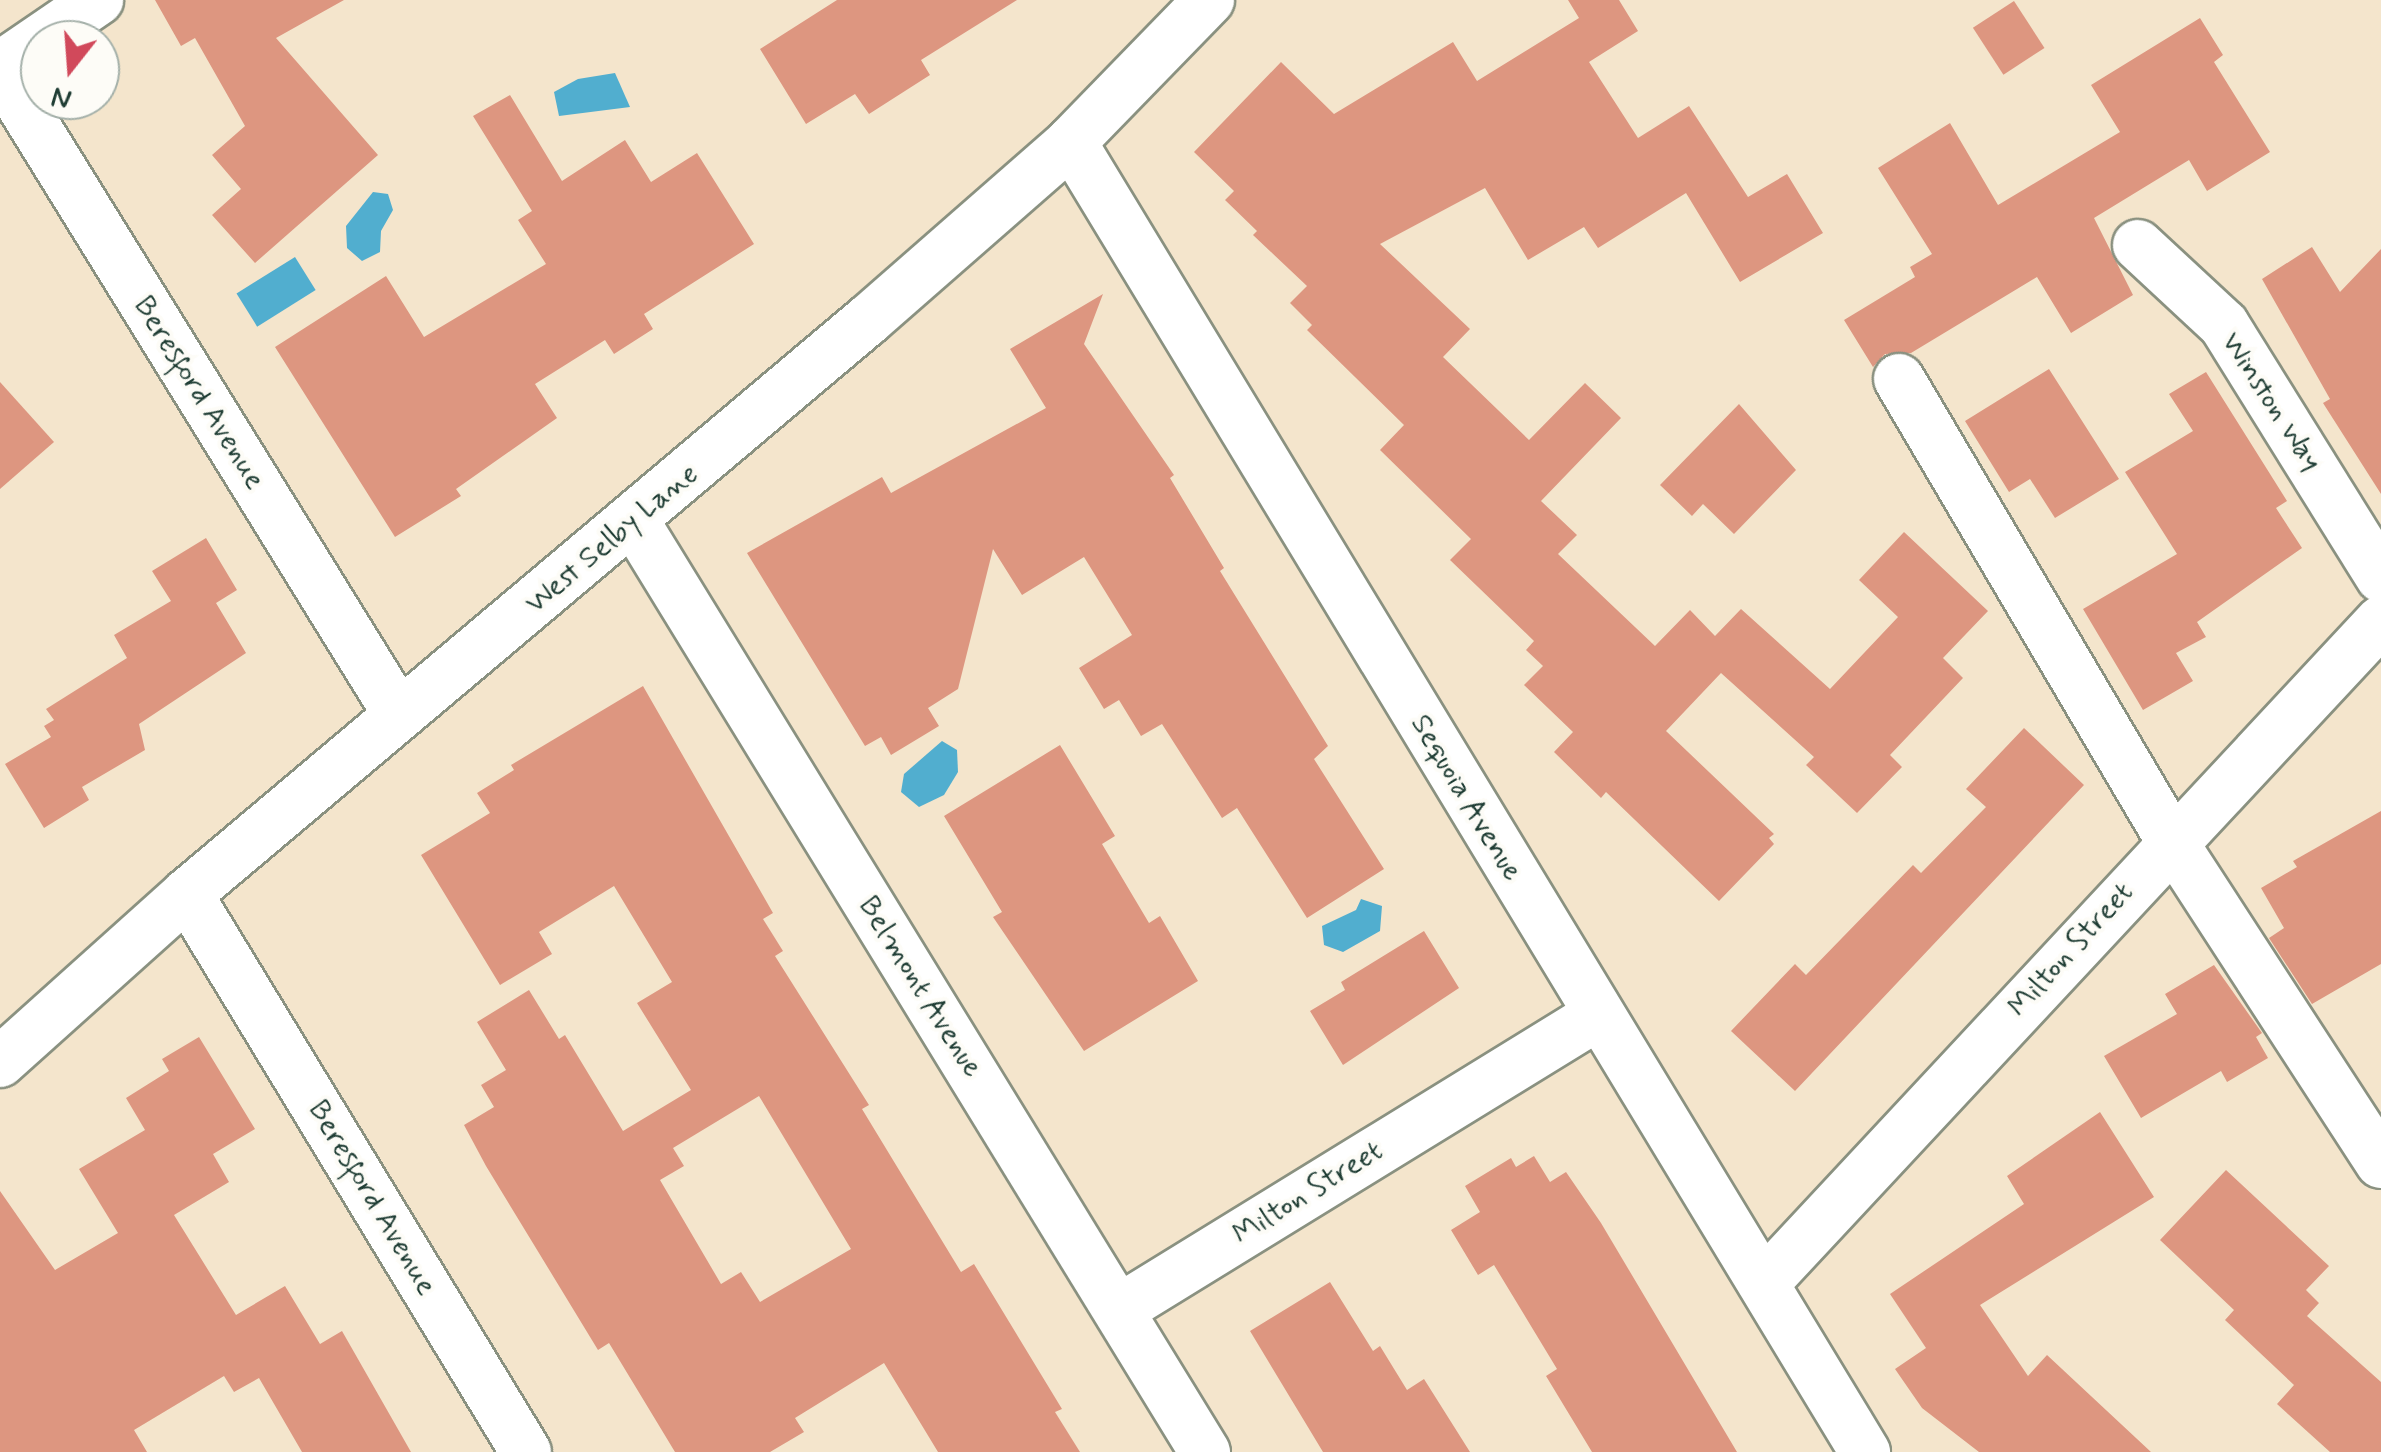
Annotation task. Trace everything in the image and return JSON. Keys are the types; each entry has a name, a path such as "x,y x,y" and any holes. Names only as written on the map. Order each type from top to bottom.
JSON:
{"street":[{"path":"0,68 98,0"},
{"name":"West Selby Lane","path":"0,1062 187,894 634,523 1071,142 1209,0"},
{"name":"Beresford Avenue","path":"0,68 399,715"},
{"name":"Sequoia Avenue","path":"1071,142 1598,1015 1765,1282 1864,1452"},
{"name":"Winston Way","path":"2138,245 2224,325 2381,577"},
{"path":"1899,380 2171,840 2381,1163"},
{"name":"Belmont Avenue","path":"634,523 1205,1452"},
{"name":"Milton Street","path":"1765,1282 2171,840 2381,621"},
{"name":"Beresford Avenue","path":"187,894 526,1452"},
{"name":"Milton Street","path":"1120,1309 1598,1015"}],"water":[{"path":"615,73 630,107 559,116 554,92 578,79"},
{"path":"373,192 388,194 393,210 381,231 380,252 362,261 347,248 346,226"},
{"path":"295,257 316,290 257,327 236,294"},
{"path":"942,741 957,750 958,772 944,795 919,807 901,792 904,774"},
{"path":"1361,899 1382,906 1380,931 1343,952 1324,945 1322,926 1356,910"}],"building":[{"path":"155,0 344,0 276,38 378,155 255,263 212,215 241,189 212,155 245,126 195,38 181,46"},
{"path":"837,0 1017,0 921,60 930,75 869,114 855,94 806,124 760,49"},
{"path":"1568,0 1619,0 1638,31 1589,62 1638,138 1689,106 1748,197 1787,174 1823,233 1740,282 1686,193 1598,248 1584,227 1528,260 1485,188 1380,244 1470,329 1443,357 1529,440 1585,383 1621,418 1541,501 1577,535 1558,554 1655,646 1690,610 1715,636 1741,609 1830,689 1898,617 1859,580 1904,532 1988,611 1943,658 1963,678 1890,755 1902,767 1857,813 1806,765 1814,757 1721,673 1666,731 1774,834 1769,838 1774,844 1719,901 1606,792 1601,798 1554,752 1573,732 1524,685 1543,666 1526,650 1534,641 1450,560 1471,539 1380,450 1404,425 1307,330 1312,325 1290,303 1307,286 1253,235 1257,231 1225,200 1234,191 1194,152 1281,62 1334,114 1453,42 1477,81 1579,18"},
{"path":"2014,1 2044,48 2003,75 1973,28"},
{"path":"2200,18 2223,55 2214,62 2270,152 2207,191 2189,160 2094,218 2133,295 2071,333 2037,277 1911,353 1885,354 1873,367 1844,320 1915,277 1910,267 1932,254 1878,168 1950,123 1998,205 2120,132 2091,85"},
{"path":"510,95 562,181 625,140 651,182 697,153 754,244 644,314 653,329 614,354 605,340 535,384 557,418 456,489 461,496 395,537 275,347 386,276 424,337 546,264 518,220 532,211 473,116"},
{"path":"2312,247 2340,292 2381,249 2381,494 2323,403 2330,399 2262,279"},
{"path":"1103,294 1084,344 1174,475 1170,478 1224,568 1220,571 1328,746 1314,759 1384,869 1307,918 1237,808 1222,818 1162,724 1141,736 1119,700 1104,709 1079,668 1132,635 1084,557 1022,595 993,549 958,689 928,708 939,726 891,755 881,737 865,746 747,553 882,477 891,493 1046,408 1010,349"},
{"path":"2049,369 2119,479 2055,518 2030,479 2009,492 1965,421"},
{"path":"2206,372 2287,501 2276,508 2302,548 2197,622 2206,637 2176,653 2193,681 2143,710 2083,609 2177,554 2125,472 2193,431 2169,394"},
{"path":"0,382 54,442 0,489"},
{"path":"1739,404 1796,470 1734,534 1703,504 1692,516 1660,485"},
{"path":"206,538 237,590 216,603 246,653 139,724 145,750 82,787 89,800 44,828 5,764 51,737 44,726 54,720 46,709 127,658 114,635 171,601 152,571"},
{"path":"643,686 773,913 763,919 783,951 775,956 869,1105 862,1109 961,1272 974,1264 1062,1409 1055,1412 1080,1452 938,1452 884,1363 795,1418 804,1432 770,1452 675,1452 609,1343 598,1350 464,1125 494,1107 481,1085 506,1070 477,1022 529,990 559,1039 565,1035 623,1131 691,1090 637,1003 672,982 614,886 539,932 552,954 500,985 421,855 490,813 477,793 514,770 511,765","holes":["759,1096 851,1249 760,1302 741,1272 721,1284 660,1180 684,1166 673,1148"]},
{"path":"2024,728 2084,785 1795,1091 1731,1031 1795,964 1806,975 1913,865 1921,873 1986,807 1966,789"},
{"path":"1060,745 1115,836 1102,844 1149,923 1160,916 1198,981 1084,1051 993,917 1002,912 944,816"},
{"path":"2381,811 2381,964 2312,1004 2269,938 2284,928 2261,888 2297,867 2293,861"},
{"path":"1424,931 1459,988 1343,1065 1310,1011 1345,990 1341,982"},
{"path":"2214,965 2262,1033 2256,1037 2268,1058 2227,1082 2221,1071 2141,1118 2104,1056 2177,1014 2165,994"},
{"path":"199,1037 255,1129 213,1154 229,1182 174,1215 236,1315 285,1286 320,1344 342,1331 411,1452 302,1452 259,1378 234,1392 224,1376 134,1430 147,1452 0,1452 0,1191 55,1270 118,1233 79,1169 145,1130 126,1098 169,1071 162,1059"},
{"path":"2100,1112 2154,1197 1980,1305 2028,1376 2047,1355 2151,1452 1979,1452 1922,1408 1895,1369 1926,1348 1890,1294 2024,1204 2007,1176"},
{"path":"1534,1156 1550,1182 1566,1172 1601,1223 1737,1452 1592,1452 1546,1376 1557,1369 1494,1265 1478,1275 1451,1230 1480,1212 1465,1186 1511,1158 1516,1167"},
{"path":"2226,1170 2329,1266 2306,1290 2319,1303 2307,1316 2381,1382 2381,1452 2330,1452 2277,1404 2294,1385 2225,1320 2234,1310 2160,1240"},
{"path":"1330,1282 1373,1351 1380,1346 1407,1390 1424,1379 1470,1452 1323,1452 1250,1331"}]}
